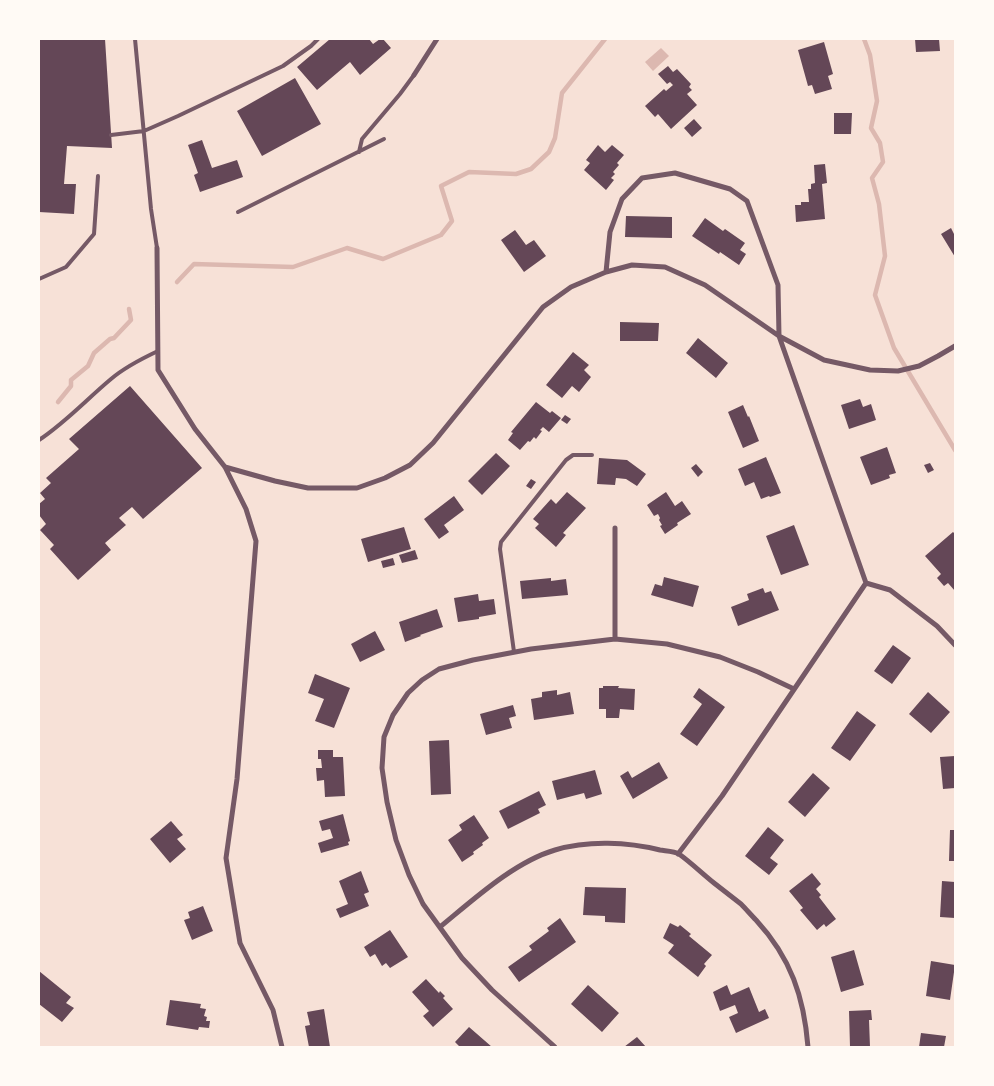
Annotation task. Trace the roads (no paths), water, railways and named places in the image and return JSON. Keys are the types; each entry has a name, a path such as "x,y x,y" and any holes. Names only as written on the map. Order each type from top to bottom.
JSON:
{"street":[{"path":"414,75 437,39"},
{"path":"606,272 610,232 622,199 642,178 675,173 730,189 747,201 778,285 779,336 866,583"},
{"path":"157,248 158,370 195,429 225,467 246,509 256,541 237,779 226,858 240,943 273,1010 282,1047"},
{"path":"225,467 274,481 308,488 357,488 385,478 410,465 433,442 543,307 570,287 606,272 632,265 665,267 705,285 779,336 824,360 870,370 898,371 919,366 955,346"},
{"path":"615,528 615,639"},
{"path":"866,583 890,590 937,626 955,645"},
{"path":"678,854 722,796 866,583"},
{"path":"555,1047 492,990 462,958 423,904 408,875 396,840 387,802 382,768 384,737 393,715 408,693 422,680 440,669 473,660 531,649 615,639 667,644 720,657 794,689"},
{"path":"440,927 487,889 520,866 556,850 587,844 620,844 651,847 678,854 742,905 764,929 780,951 793,976 802,1002 808,1047"}],"lane":[{"path":"135,39 151,209 157,248"},
{"path":"111,135 144,131 283,66 318,39"},
{"path":"359,152 362,139 414,75"},
{"path":"238,212 384,139"},
{"path":"39,279 66,267 94,234 98,176"},
{"path":"39,431 41,438 71,415 112,378 136,361 158,352"},
{"path":"514,652 500,542 566,460 572,455 592,455"}],"waterway":[{"path":"177,282 194,264 293,267 347,248 383,259 441,235 452,221 441,186 469,172 516,174 531,169 549,152 555,138 562,93 605,39"},
{"path":"864,39 870,55 877,101 871,128 880,143 883,162 872,178 879,204 885,256 875,295 894,348 955,450"},
{"path":"58,402 71,386 71,380 88,366 94,353 110,339 114,338 131,320 129,309"}]}
